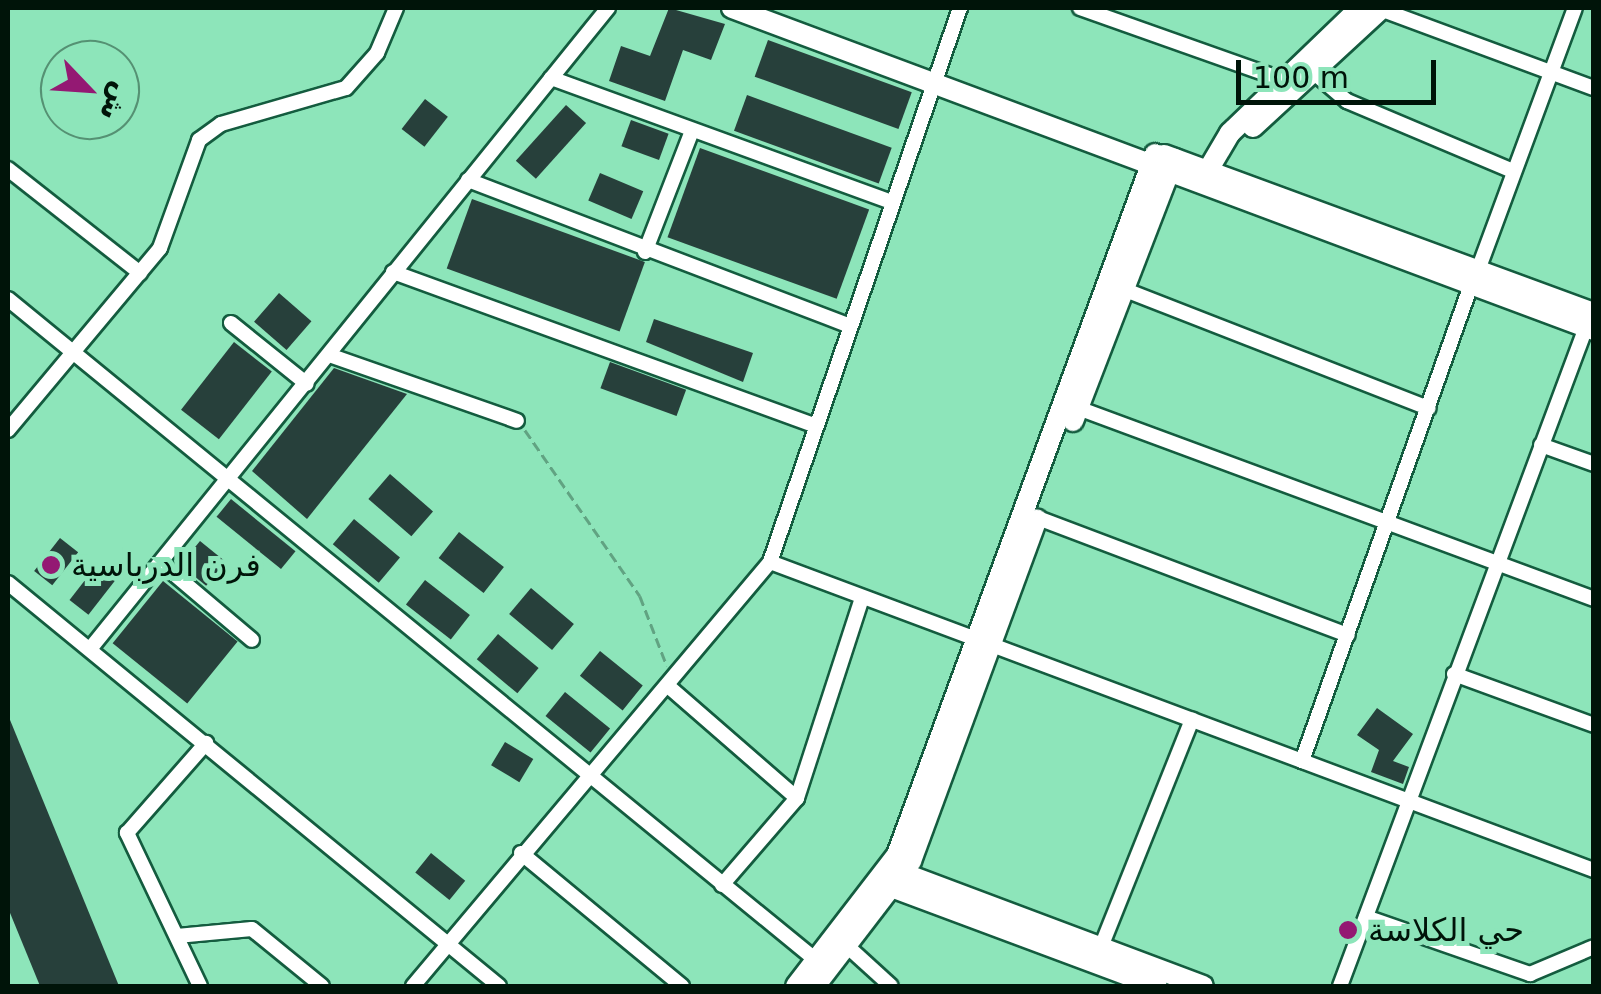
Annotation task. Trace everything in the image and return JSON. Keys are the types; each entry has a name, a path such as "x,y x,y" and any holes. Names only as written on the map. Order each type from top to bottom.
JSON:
{"street":[{"path":"8,430 140,274 168,234 200,140 221,124 346,88 377,54 396,8"},
{"path":"90,649 608,8"},
{"path":"732,8 933,76"},
{"path":"762,8 1203,177 1592,318 1495,562 1340,986"},
{"path":"413,986 521,853 770,562 811,424 960,8"},
{"path":"1080,8 1281,79"},
{"path":"1203,177 1219,151 1281,79 1374,8"},
{"path":"1374,8 1594,88"},
{"path":"1219,151 1312,72 1374,8"},
{"path":"1302,761 1547,71 1575,8"},
{"path":"1312,72 1347,101 1514,171"},
{"path":"551,78 891,202"},
{"path":"646,252 692,131"},
{"path":"985,643 1038,518 1123,289 1163,162"},
{"path":"815,986 892,879 985,643 1163,162"},
{"path":"8,191 13,173 140,274"},
{"path":"468,180 646,252 847,326"},
{"path":"393,272 811,424"},
{"path":"1123,289 1429,408"},
{"path":"8,299 593,773 817,961"},
{"path":"231,323 306,384"},
{"path":"330,354 517,421"},
{"path":"1078,408 1594,598"},
{"path":"1541,445 1594,464"},
{"path":"1038,518 1348,635"},
{"path":"770,562 1594,870"},
{"path":"161,563 252,640"},
{"path":"8,583 499,986"},
{"path":"722,885 797,798 862,598"},
{"path":"1454,674 1594,725"},
{"path":"670,683 797,798"},
{"path":"1100,947 1192,720"},
{"path":"200,986 127,833 206,743"},
{"path":"521,853 682,986"},
{"path":"892,879 1100,947 1204,986"},
{"path":"796,986 892,879"},
{"path":"892,879 1156,986"},
{"path":"1366,918 1530,974 1594,947"},
{"path":"177,936 252,929 322,986"},
{"path":"847,946 891,986"}],"path":[{"path":"517,421 640,596 670,683"}],"building":[{"path":"669,8 725,24 711,60 683,50 665,101 609,81 621,46 650,56"},
{"path":"768,40 912,92 898,129 755,77"},
{"path":"747,95 892,148 879,183 734,131"},
{"path":"425,99 448,117 424,147 402,129"},
{"path":"566,105 586,123 536,179 516,161"},
{"path":"631,120 669,134 659,160 621,146"},
{"path":"700,148 869,210 837,299 668,237"},
{"path":"600,173 643,191 632,219 588,201"},
{"path":"472,199 645,262 620,331 447,269"},
{"path":"279,293 311,321 287,350 254,322"},
{"path":"654,319 753,353 743,382 646,342"},
{"path":"234,342 272,372 219,439 181,410"},
{"path":"610,362 686,390 677,416 600,388"},
{"path":"334,368 407,394 307,519 252,471"},
{"path":"390,474 433,511 411,536 368,499"},
{"path":"231,499 296,551 281,569 217,517"},
{"path":"354,519 400,558 379,583 333,544"},
{"path":"459,532 504,567 484,593 439,558"},
{"path":"60,538 78,552 52,585 34,571"},
{"path":"200,541 226,562 206,586 180,565"},
{"path":"96,566 115,581 88,615 70,600"},
{"path":"425,580 470,615 451,640 406,604"},
{"path":"163,581 238,641 187,704 113,643"},
{"path":"531,588 574,624 552,650 509,614"},
{"path":"498,634 539,668 517,693 477,659"},
{"path":"600,651 643,686 623,710 580,676"},
{"path":"565,692 610,729 591,753 545,716"},
{"path":"1377,708 1413,734 1393,761 1409,767 1403,784 1371,772 1379,750 1357,735"},
{"path":"8,715 119,986 40,986 8,908"},
{"path":"505,742 533,759 519,782 491,765"},
{"path":"431,853 465,881 449,900 415,872"}],"place":[{"name":"فرن الدرباسية","path":"51,565"},
{"name":"حي الكلاسة","path":"1348,930"}]}
